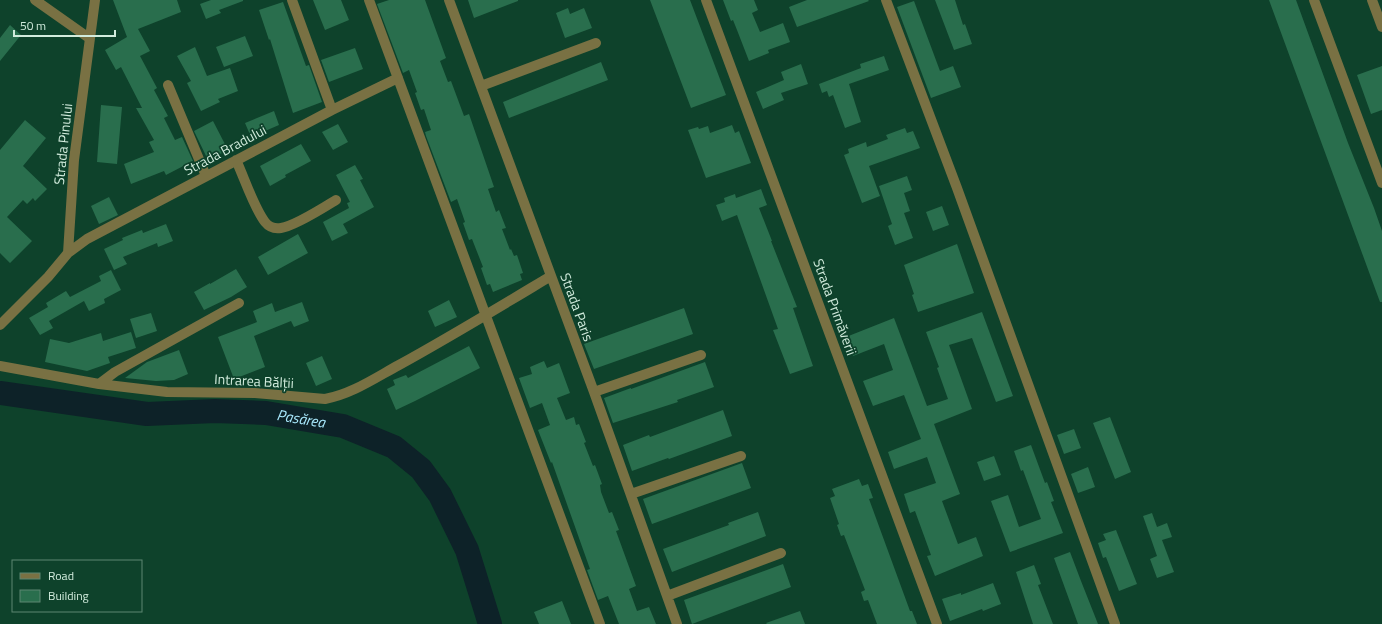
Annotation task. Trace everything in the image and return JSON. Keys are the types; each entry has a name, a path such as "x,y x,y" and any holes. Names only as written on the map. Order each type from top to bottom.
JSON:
{"street":[{"path":"35,0 89,38"},
{"name":"Strada Pinului","path":"68,253 74,160 95,0"},
{"path":"292,0 332,110"},
{"path":"370,0 600,624"},
{"name":"Strada Paris","path":"449,0 594,392 677,624"},
{"name":"Strada Primăverii","path":"706,0 937,624"},
{"path":"886,0 957,188 1115,624"},
{"path":"1314,0 1382,183"},
{"path":"1372,0 1382,26"},
{"path":"481,86 596,43"},
{"name":"Strada Bradului","path":"0,325 48,277 68,253 87,239 332,110 398,78"},
{"path":"168,85 206,176"},
{"path":"236,160 258,209 265,222 272,228 281,228 297,222 336,200"},
{"name":"Intrarea Bălții","path":"0,366 99,384 168,392 255,393 325,399 361,386 551,276"},
{"path":"99,384 115,372 239,303"},
{"path":"594,392 701,355"},
{"path":"630,494 741,456"},
{"path":"667,596 781,554"}],"building":[{"path":"113,0 177,0 181,12 138,29 150,51 140,56 157,88 154,90 168,116 164,118 175,140 182,137 193,161 166,175 164,171 131,184 124,164 154,152 149,142 154,140 136,108 142,108 121,67 116,70 105,50 127,37"},
{"path":"211,0 243,1 219,10 221,13 206,19 200,4"},
{"path":"313,0 341,0 349,20 325,30"},
{"path":"389,0 425,0 446,58 440,61 448,82 451,81 464,116 469,114 494,187 488,189 496,212 499,210 506,228 502,229 510,250 511,249 514,256 517,255 523,273 520,274 522,280 493,292 490,284 487,285 481,268 483,267 472,239 469,240 463,223 465,222 457,199 451,202 426,136 425,132 431,130 424,109 421,110 415,93 417,92 409,70 403,73 377,4"},
{"path":"468,0 518,0 518,1 474,18"},
{"path":"650,0 690,0 726,95 691,108"},
{"path":"723,0 754,0 758,10 752,13 760,32 783,23 790,42 768,50 769,53 749,61 733,20 731,21"},
{"path":"807,0 869,1 797,27 789,7"},
{"path":"935,0 955,0 963,25 965,24 972,44 954,50"},
{"path":"1269,0 1296,0 1348,143 1374,208 1382,231 1382,302 1380,302"},
{"path":"914,1 940,71 953,66 961,87 931,98 897,7"},
{"path":"283,2 306,66 309,65 322,102 293,113 270,39 269,40 259,10"},
{"path":"568,8 570,14 584,8 592,28 565,38 556,13"},
{"path":"10,25 21,35 0,61 0,38"},
{"path":"245,36 253,56 224,67 216,47"},
{"path":"195,47 207,76 230,68 238,91 218,99 220,102 201,111 187,83 191,81 177,56"},
{"path":"355,48 363,69 329,82 321,60"},
{"path":"884,56 889,70 849,84 861,122 845,128 833,95 829,97 827,91 822,93 819,84 861,68 860,64"},
{"path":"601,62 608,80 509,118 503,102"},
{"path":"801,64 808,84 781,93 784,100 763,109 756,92 784,80 781,72"},
{"path":"1382,66 1382,110 1371,114 1357,75"},
{"path":"101,105 122,107 117,164 97,162"},
{"path":"274,111 279,125 251,137 245,123"},
{"path":"25,120 46,138 23,166 47,189 35,201 33,198 27,204 23,200 7,217 32,241 10,263 0,253 0,150"},
{"path":"213,121 228,150 208,160 194,131"},
{"path":"338,124 348,142 333,150 322,132"},
{"path":"732,125 735,133 739,131 751,163 706,178 688,130 708,126 710,133"},
{"path":"905,128 907,133 913,131 920,148 869,166 880,196 862,203 844,155 849,153 848,149 866,142 867,147 888,139 886,135"},
{"path":"301,144 311,161 285,175 286,177 270,186 260,166"},
{"path":"355,165 363,179 360,180 374,207 343,224 348,233 332,241 323,222 349,208 347,203 350,202 336,175"},
{"path":"907,176 912,190 904,193 910,211 904,213 913,238 895,245 888,226 892,224 879,186"},
{"path":"761,189 767,205 759,208 797,307 793,308 813,366 790,374 773,330 778,329 737,215 722,221 716,205 725,202 724,198 735,194 736,198"},
{"path":"109,197 118,215 99,224 91,206"},
{"path":"942,206 949,225 933,231 926,212"},
{"path":"166,224 173,241 158,247 157,243 123,257 127,264 114,270 104,249 123,240 122,238 142,230 143,233"},
{"path":"298,234 308,253 268,275 258,257"},
{"path":"957,244 974,293 918,312 912,295 914,294 904,265"},
{"path":"236,269 247,287 231,297 204,310 194,292"},
{"path":"111,270 121,290 104,299 105,303 89,311 84,301 49,321 53,328 40,335 29,318 48,307 46,303 66,291 70,297 101,281 99,276"},
{"path":"449,300 457,317 435,327 428,311"},
{"path":"302,302 309,321 294,327 291,321 254,336 265,367 234,379 218,337 257,322 253,311 272,303 275,312"},
{"path":"684,308 693,334 594,369 584,344"},
{"path":"982,312 1013,396 996,402 972,338 949,345 972,409 934,424 960,494 942,501 958,544 976,537 983,556 935,576 927,556 931,555 915,511 910,513 904,494 936,483 927,457 894,469 888,452 921,439 904,395 873,406 863,381 893,370 884,344 853,356 846,337 894,318 927,406 948,399 937,368 939,367 926,332"},
{"path":"151,313 157,331 136,338 130,319"},
{"path":"131,332 136,348 108,357 110,363 87,371 45,362 50,339 69,343 101,333 103,341"},
{"path":"469,346 480,368 396,410 387,389 395,385 393,380 406,375 408,378"},
{"path":"179,350 188,374 174,380 156,381 125,378 147,362"},
{"path":"322,356 332,379 316,386 306,363"},
{"path":"544,361 547,368 559,363 570,393 557,398 566,420 574,417 576,425 579,424 586,442 584,443 593,466 595,465 602,484 600,485 601,492 609,513 612,512 619,530 616,531 636,586 629,589 637,611 649,607 656,624 619,624 608,596 598,600 587,570 590,569 552,462 551,463 538,430 550,425 542,403 530,408 519,378 532,374 530,367"},
{"path":"705,362 714,387 677,400 678,402 613,423 604,398"},
{"path":"723,410 732,436 632,471 623,445 649,435 650,437"},
{"path":"1110,417 1131,472 1115,479 1093,423"},
{"path":"1074,429 1081,448 1064,454 1057,435"},
{"path":"1031,445 1045,483 1047,482 1054,501 1051,502 1063,533 1010,552 991,501 1008,495 1019,527 1041,519 1023,470 1021,471 1014,451"},
{"path":"994,456 1001,475 984,481 977,462"},
{"path":"742,463 751,488 652,524 643,499"},
{"path":"1088,467 1095,487 1078,493 1071,474"},
{"path":"859,479 862,486 868,484 873,498 869,499 910,611 912,611 917,624 877,624 868,600 864,601 861,592 865,590 844,535 841,536 837,525 839,524 830,498 835,496 832,489"},
{"path":"758,512 766,536 672,572 663,549 729,525 728,523"},
{"path":"1152,513 1157,527 1167,523 1172,537 1162,540 1174,572 1157,578 1150,559 1157,556 1143,516"},
{"path":"1116,530 1137,584 1119,591 1106,557 1103,558 1098,543 1106,540 1103,534"},
{"path":"1070,552 1098,624 1078,624 1054,558"},
{"path":"783,564 791,587 692,624 684,600"},
{"path":"1034,565 1041,584 1038,585 1053,624 1033,624 1016,572"},
{"path":"993,583 1001,604 983,611 982,609 950,621 942,599 961,593 961,595"},
{"path":"562,601 571,624 539,624 534,612"},
{"path":"800,611 805,624 766,623"}],"waterway":[{"name":"Pasărea","path":"0,393 147,414 215,411 266,413 343,426 394,447 421,469 440,495 467,550 490,624"}]}
